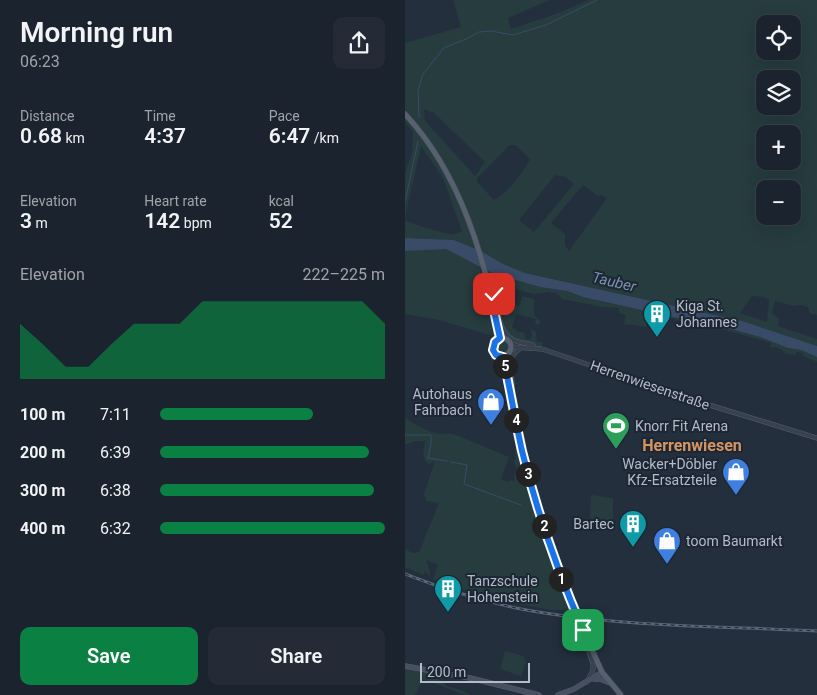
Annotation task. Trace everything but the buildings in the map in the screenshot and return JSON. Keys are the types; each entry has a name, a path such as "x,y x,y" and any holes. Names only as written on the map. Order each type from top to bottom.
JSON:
{"main road":[{"path":"405,114 422,133 449,177 474,238 488,285 500,338"},
{"path":"500,338 507,340 512,346 509,354 503,357 496,355 493,350 495,342 500,338"},
{"path":"503,357 522,451 534,496 583,632 603,672 618,692"},
{"path":"405,666 469,678 539,695"},
{"path":"558,695 574,689 603,672"},
{"path":"587,681 600,679 610,682"}],"street":[{"path":"488,285 494,294 501,325 506,333 514,340 542,348"},
{"name":"Herrenwiesenstraße","path":"512,346 542,348 693,400 817,438"},
{"path":"511,393 513,388 509,363 513,354 523,346"},
{"path":"583,632 593,664 593,670 587,681"}],"green space":[{"path":"453,0 550,0 508,18 511,29 553,15 589,0 817,0 817,315 810,314 808,307 801,305 793,306 775,301 772,313 779,319 778,326 817,339 817,346 742,321 525,273 454,240 405,238 405,220 405,173 412,153 413,132 405,122 405,43 461,27","holes":["424,109 434,113 485,162 475,176 425,121","510,145 516,145 530,159 514,182 494,200 478,183 477,178","421,146 443,178 462,231 451,234 405,220","555,175 565,177 574,184 534,232 519,220","583,185 598,196 601,195 607,198 569,251 565,245 565,234 551,223","752,296 764,297 769,300 767,322 740,313"]},
{"path":"446,249 479,266 483,280 487,282 499,336 439,320 405,314 405,251"},
{"path":"488,271 540,287 567,291 583,297 683,319 706,322 760,337 788,348 801,350 817,357 817,362 803,356 802,353 797,352 795,355 783,353 783,350 775,347 770,348 771,343 694,321 652,317 646,323 646,327 624,324 626,315 619,313 619,308 603,307 562,299 558,294 550,292 534,294 510,288 507,301 519,306 522,296 534,299 534,315 540,321 539,325 535,324 536,319 516,314 512,328 524,333 526,339 530,339 532,336 531,329 536,332 537,342 542,342 542,349 509,337 501,325"},
{"path":"498,338 506,338 511,343 509,354 498,356 493,351 493,343"},
{"path":"407,417 408,420 431,432 456,435 509,457 501,479 508,482 509,480 513,481 515,478 513,476 518,474 514,459 516,459 515,448 518,447 519,437 534,497 570,600 571,610 550,610 479,595 433,579 438,565 426,560 430,576 425,572 423,575 405,567 405,549 413,553 419,552 439,503 426,501 424,494 435,461 429,464 426,462 423,454 425,441 415,441 405,445 405,421"},
{"path":"591,495 613,498 613,524 592,524 590,518"},
{"path":"505,651 523,656 526,662 521,676 500,669"},
{"path":"405,666 430,672 447,686 470,695 465,695 423,679 415,695 405,695"}],"water":[{"path":"405,238 454,240 525,273 742,321 817,346 817,357 760,337 706,322 682,319 583,297 567,291 540,287 492,273 446,249 405,251"}],"waterway":[{"path":"419,118 418,90 423,74 444,48 479,32 491,31 513,35 546,25 597,0"},
{"path":"405,202 418,141"},
{"path":"405,435 431,435 428,458 447,461"},
{"path":"451,462 467,465 464,484 521,505"}],"railway":[{"path":"405,574 448,590 506,606 558,615 631,623 817,631"}],"place":[{"name":"Kiga St. Johannes","path":"657,338"},
{"name":"Autohaus Fahrbach","path":"491,426"},
{"name":"Knorr Fit Arena","path":"616,450"},
{"name":"Wacker+Döbler Kfz-Ersatzteile","path":"736,496"},
{"name":"Bartec","path":"633,548"},
{"name":"toom Baumarkt","path":"667,565"},
{"name":"Tanzschule Hohenstein","path":"448,613"}],"district":[{"name":"Herrenwiesen","path":"692,445"}],"route":[{"path":"494,294 489,288 500,338 493,344 493,350 496,355 503,357 522,451 534,496 552,553 583,630"}],"water label":[{"name":"Tauber","path":"614,282"}]}
